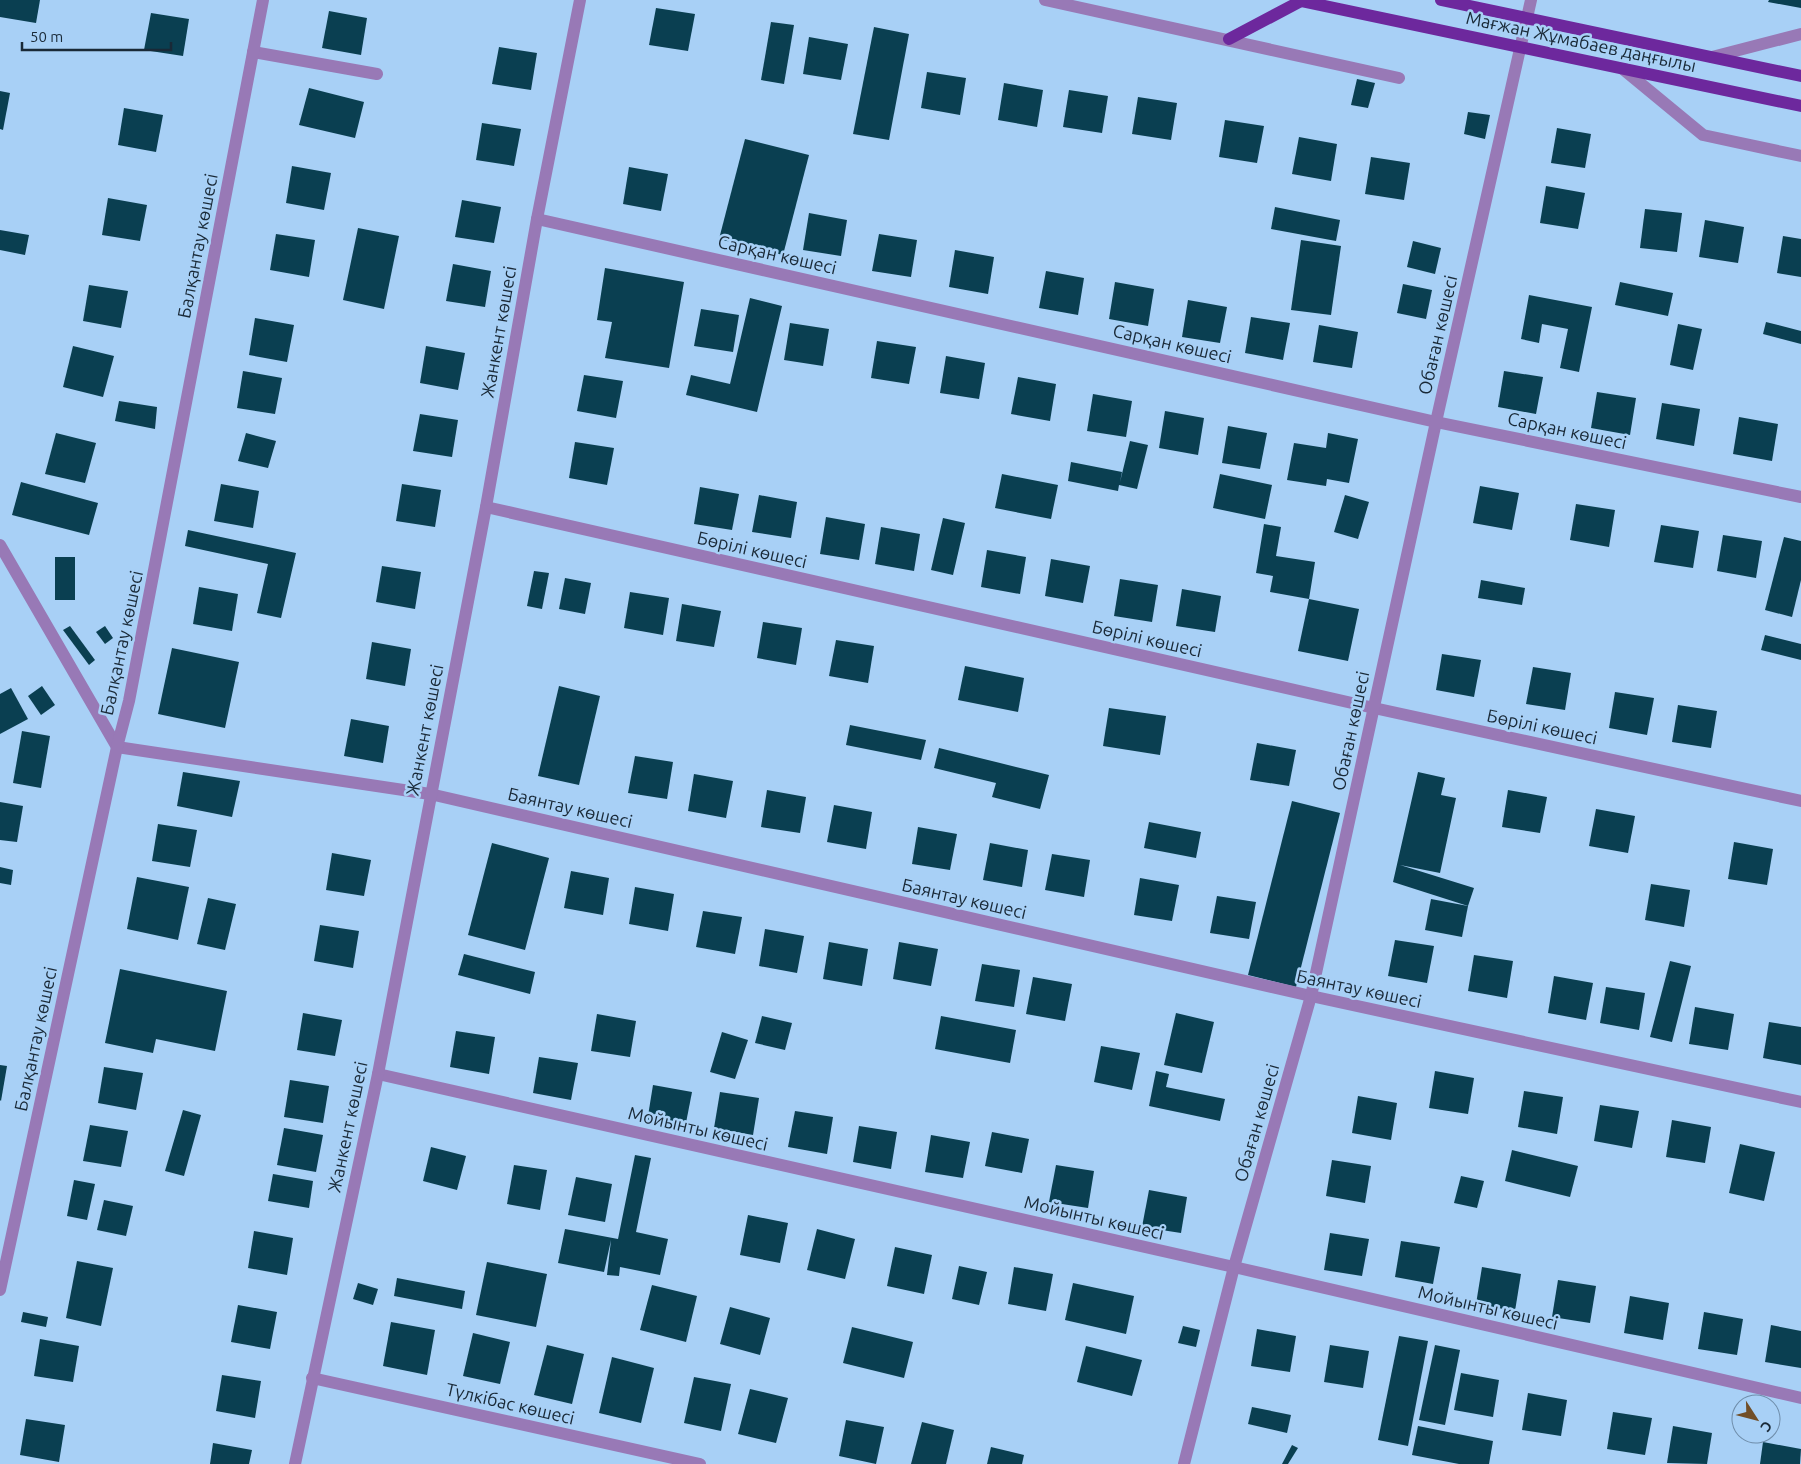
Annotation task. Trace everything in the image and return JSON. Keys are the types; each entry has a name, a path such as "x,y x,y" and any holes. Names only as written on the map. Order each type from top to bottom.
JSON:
{"main road":[{"path":"1229,39 1298,0"},
{"name":"Мағжан Жұмабаев даңғылы","path":"1298,0 1801,106"},
{"name":"Мағжан Жұмабаев даңғылы","path":"1441,0 1801,76"}],"street":[{"name":"Балқантау көшесі","path":"0,1290 117,747 129,701 263,0"},
{"name":"Жанкент көшесі","path":"295,1464 378,1074 486,507 537,219 580,0"},
{"path":"1045,0 1229,39 1399,78"},
{"name":"Обаған көшесі","path":"1184,1464 1234,1267 1311,996 1436,422 1522,47 1531,0"},
{"name":"Мағжан Жұмабаев даңғылы","path":"1712,57 1801,34"},
{"path":"253,52 377,74"},
{"path":"1623,69 1703,135 1801,156"},
{"name":"Сарқан көшесі","path":"537,219 1436,422 1801,497"},
{"name":"Бөрілі көшесі","path":"486,507 1374,708 1801,801"},
{"path":"0,545 117,747"},
{"name":"Баянтау көшесі","path":"117,747 430,794 1311,996 1801,1102"},
{"name":"Мойынты көшесі","path":"378,1074 1234,1267 1801,1398"},
{"name":"Түлкібас көшесі","path":"312,1378 700,1464"}],"building":[{"path":"0,0 40,0 36,23 0,17"},
{"path":"1769,0 1801,0 1801,8 1768,2"},
{"path":"656,8 695,14 688,51 649,45"},
{"path":"329,11 367,18 361,55 322,48"},
{"path":"151,13 189,19 183,56 144,50"},
{"path":"771,22 794,25 784,84 761,80"},
{"path":"874,27 909,34 889,140 853,134"},
{"path":"809,37 848,44 841,80 803,74"},
{"path":"499,47 537,53 531,90 492,84"},
{"path":"927,72 966,78 960,115 921,108"},
{"path":"1357,79 1375,83 1368,108 1351,105"},
{"path":"1004,83 1043,90 1037,127 998,120"},
{"path":"309,88 364,102 355,138 299,125"},
{"path":"1069,90 1108,96 1102,133 1063,127"},
{"path":"0,91 10,93 3,130 0,129"},
{"path":"1138,97 1177,103 1171,140 1132,134"},
{"path":"124,108 163,115 156,152 118,145"},
{"path":"1468,112 1490,115 1485,139 1464,134"},
{"path":"1225,120 1264,126 1257,163 1219,157"},
{"path":"482,123 521,129 514,166 476,160"},
{"path":"1557,128 1591,134 1585,168 1551,163"},
{"path":"1299,137 1337,144 1331,181 1292,174"},
{"path":"745,139 809,155 783,255 719,239"},
{"path":"1371,157 1410,163 1404,200 1365,194"},
{"path":"292,166 331,173 324,210 286,203"},
{"path":"629,167 668,174 661,211 623,204"},
{"path":"1546,186 1585,193 1578,229 1540,223"},
{"path":"108,198 147,205 140,241 102,235"},
{"path":"462,200 501,207 494,243 455,237"},
{"path":"1275,207 1340,220 1336,241 1271,229"},
{"path":"1645,209 1682,213 1677,252 1640,248"},
{"path":"809,213 847,220 841,256 803,250"},
{"path":"1705,220 1744,227 1738,263 1699,257"},
{"path":"358,228 399,236 384,309 343,300"},
{"path":"0,230 29,235 25,255 0,250"},
{"path":"276,234 315,240 309,277 270,270"},
{"path":"879,234 917,240 911,277 872,271"},
{"path":"1783,236 1801,239 1801,277 1777,273"},
{"path":"1301,240 1341,246 1331,315 1291,310"},
{"path":"1413,241 1441,248 1435,274 1407,267"},
{"path":"955,250 994,257 988,294 949,287"},
{"path":"453,264 491,271 485,307 446,301"},
{"path":"605,268 684,282 669,368 605,358 612,322 597,320"},
{"path":"1046,271 1084,278 1078,315 1039,308"},
{"path":"1115,282 1154,289 1148,326 1109,319"},
{"path":"1620,282 1673,293 1668,316 1615,305"},
{"path":"1403,284 1432,290 1426,319 1397,313"},
{"path":"89,285 128,291 121,328 83,321"},
{"path":"1529,295 1592,307 1579,372 1560,368 1568,329 1542,324 1539,343 1521,339"},
{"path":"750,298 782,306 757,412 686,395 691,375 730,384"},
{"path":"1188,300 1227,307 1220,343 1182,337"},
{"path":"701,309 739,315 733,352 694,346"},
{"path":"1251,317 1290,323 1283,360 1245,353"},
{"path":"255,318 294,325 287,362 249,355"},
{"path":"1766,322 1801,331 1801,344 1763,334"},
{"path":"790,323 829,329 823,366 784,360"},
{"path":"1678,324 1702,329 1693,370 1670,365"},
{"path":"1319,325 1358,332 1352,368 1313,362"},
{"path":"877,341 916,347 909,384 871,378"},
{"path":"73,346 114,356 103,397 63,387"},
{"path":"426,346 465,353 458,390 420,383"},
{"path":"946,356 985,363 979,399 940,393"},
{"path":"243,371 282,378 275,414 237,408"},
{"path":"1504,371 1543,377 1536,414 1498,407"},
{"path":"584,375 623,381 616,418 577,411"},
{"path":"1018,377 1056,384 1050,421 1011,414"},
{"path":"1597,392 1636,398 1630,435 1591,428"},
{"path":"1093,394 1132,401 1126,437 1087,431"},
{"path":"119,401 157,407 155,429 115,421"},
{"path":"1662,403 1700,409 1694,446 1656,439"},
{"path":"1165,411 1204,418 1198,455 1159,448"},
{"path":"420,414 458,420 452,457 413,451"},
{"path":"1739,417 1778,424 1772,461 1733,454"},
{"path":"1228,426 1267,433 1260,469 1222,463"},
{"path":"56,433 96,443 85,483 45,474"},
{"path":"246,433 276,441 268,468 238,461"},
{"path":"1328,433 1358,439 1349,483 1327,479 1326,486 1287,480 1294,443 1326,448"},
{"path":"1130,441 1148,445 1137,489 1119,485 1118,491 1068,481 1071,462 1122,472 1120,482"},
{"path":"575,442 614,448 607,485 569,478"},
{"path":"1002,474 1058,485 1051,519 995,508"},
{"path":"1220,474 1272,485 1265,519 1213,508"},
{"path":"21,482 98,503 89,535 12,515"},
{"path":"221,484 259,491 253,528 214,521"},
{"path":"402,484 441,490 435,527 396,521"},
{"path":"1480,486 1519,493 1512,530 1473,523"},
{"path":"700,487 739,494 732,530 694,524"},
{"path":"759,495 797,502 791,538 752,532"},
{"path":"1345,495 1369,502 1358,539 1334,532"},
{"path":"1576,504 1615,510 1609,547 1570,540"},
{"path":"826,517 865,524 859,560 820,554"},
{"path":"943,518 965,523 953,575 931,570"},
{"path":"1264,524 1281,527 1276,556 1315,562 1309,599 1270,592 1273,576 1256,573"},
{"path":"1661,525 1699,531 1693,568 1654,562"},
{"path":"881,527 920,534 914,571 875,564"},
{"path":"188,530 296,553 281,618 257,613 268,564 185,546"},
{"path":"1723,535 1762,541 1756,578 1717,571"},
{"path":"1784,537 1801,541 1801,580 1792,617 1765,610"},
{"path":"987,550 1026,557 1020,594 981,587"},
{"path":"55,557 75,557 75,600 55,600"},
{"path":"1051,559 1090,566 1083,603 1045,596"},
{"path":"382,566 421,572 415,609 376,602"},
{"path":"534,571 549,573 542,609 527,606"},
{"path":"565,578 591,583 585,614 559,609"},
{"path":"1120,579 1158,585 1152,622 1114,616"},
{"path":"1481,580 1525,588 1522,605 1478,598"},
{"path":"199,587 238,594 232,631 193,624"},
{"path":"1182,589 1221,596 1215,632 1176,626"},
{"path":"630,592 669,598 663,635 624,628"},
{"path":"1309,599 1359,609 1348,661 1298,651"},
{"path":"682,604 721,611 714,647 676,641"},
{"path":"763,622 802,628 796,665 757,658"},
{"path":"70,626 95,660 89,665 63,630"},
{"path":"105,626 113,638 105,644 96,632"},
{"path":"1765,635 1801,644 1801,660 1761,650"},
{"path":"836,640 874,646 868,683 829,676"},
{"path":"372,642 411,649 405,686 366,679"},
{"path":"172,648 239,662 225,728 158,714"},
{"path":"1442,654 1481,660 1474,697 1436,690"},
{"path":"965,666 1024,678 1018,712 958,700"},
{"path":"1533,667 1571,673 1565,710 1526,704"},
{"path":"42,686 55,705 41,715 28,696"},
{"path":"559,686 600,696 579,785 538,776"},
{"path":"11,688 28,719 0,734 0,694"},
{"path":"1615,692 1654,698 1647,735 1609,728"},
{"path":"1678,705 1717,711 1711,748 1672,742"},
{"path":"1109,708 1166,716 1160,755 1103,746"},
{"path":"351,719 389,726 383,763 344,756"},
{"path":"850,725 926,740 921,760 846,745"},
{"path":"22,731 50,736 41,788 13,783"},
{"path":"1257,743 1296,750 1289,786 1250,780"},
{"path":"939,748 1049,775 1040,809 992,797 996,783 934,768"},
{"path":"635,756 673,762 667,799 628,793"},
{"path":"183,772 240,781 232,817 177,806"},
{"path":"1418,772 1445,778 1441,795 1456,798 1440,873 1400,865 1474,888 1468,906 1393,882"},
{"path":"694,774 733,781 726,818 688,811"},
{"path":"767,790 806,797 800,833 761,827"},
{"path":"1508,790 1547,797 1540,833 1502,827"},
{"path":"1292,801 1340,813 1296,987 1248,975"},
{"path":"0,802 23,806 17,842 0,840"},
{"path":"834,805 872,812 866,849 827,842"},
{"path":"1596,809 1635,816 1628,853 1589,846"},
{"path":"1149,822 1201,832 1196,858 1144,848"},
{"path":"158,824 197,830 190,867 152,861"},
{"path":"918,827 957,834 950,870 912,864"},
{"path":"1734,842 1773,849 1767,885 1728,879"},
{"path":"492,843 549,858 525,950 468,935"},
{"path":"990,843 1028,850 1022,887 983,880"},
{"path":"332,853 371,860 364,896 326,890"},
{"path":"1052,854 1090,860 1084,897 1045,890"},
{"path":"0,867 13,870 11,885 0,883"},
{"path":"571,871 609,878 603,915 564,908"},
{"path":"137,877 189,887 178,940 127,929"},
{"path":"1140,878 1179,885 1172,921 1134,915"},
{"path":"1651,884 1690,890 1684,927 1645,920"},
{"path":"635,887 674,894 668,931 629,924"},
{"path":"1217,896 1256,902 1249,939 1210,933"},
{"path":"208,898 236,904 225,950 197,944"},
{"path":"1431,899 1468,906 1462,937 1425,930"},
{"path":"703,911 742,917 735,954 696,947"},
{"path":"320,925 359,931 353,968 314,961"},
{"path":"765,929 804,936 797,973 759,966"},
{"path":"1395,940 1434,946 1427,983 1388,976"},
{"path":"829,942 868,949 862,986 823,979"},
{"path":"899,942 938,949 931,986 893,979"},
{"path":"464,954 535,972 530,994 458,975"},
{"path":"1474,955 1513,961 1507,998 1468,991"},
{"path":"1670,961 1691,966 1672,1042 1650,1037"},
{"path":"982,964 1020,970 1014,1007 975,1001"},
{"path":"120,969 227,991 215,1051 156,1039 153,1053 105,1043"},
{"path":"1554,976 1593,983 1586,1020 1548,1013"},
{"path":"1033,977 1072,984 1065,1021 1026,1014"},
{"path":"1606,987 1645,993 1639,1030 1600,1023"},
{"path":"1695,1007 1734,1014 1728,1050 1689,1044"},
{"path":"303,1013 342,1020 335,1056 297,1050"},
{"path":"1176,1013 1214,1022 1202,1073 1164,1065"},
{"path":"597,1014 636,1021 630,1057 591,1051"},
{"path":"762,1016 792,1023 785,1050 755,1043"},
{"path":"941,1016 1016,1030 1010,1063 935,1049"},
{"path":"1769,1022 1801,1027 1801,1065 1763,1058"},
{"path":"456,1031 495,1037 489,1074 450,1067"},
{"path":"722,1032 748,1040 735,1079 710,1072"},
{"path":"1101,1046 1140,1053 1132,1090 1094,1082"},
{"path":"539,1057 578,1063 571,1100 533,1093"},
{"path":"0,1065 7,1066 1,1101 0,1100"},
{"path":"104,1067 143,1073 136,1110 98,1103"},
{"path":"1156,1071 1169,1074 1166,1087 1225,1099 1220,1121 1149,1106"},
{"path":"1435,1071 1474,1078 1468,1114 1429,1108"},
{"path":"290,1080 329,1086 323,1123 284,1117"},
{"path":"653,1085 692,1092 685,1128 647,1122"},
{"path":"1524,1091 1563,1097 1557,1134 1518,1127"},
{"path":"720,1092 759,1098 753,1135 714,1128"},
{"path":"1358,1096 1397,1103 1391,1140 1352,1133"},
{"path":"1600,1105 1639,1111 1632,1148 1594,1141"},
{"path":"183,1110 201,1115 184,1176 165,1171"},
{"path":"795,1111 833,1117 827,1154 788,1147"},
{"path":"1672,1120 1711,1127 1705,1163 1666,1157"},
{"path":"90,1125 128,1131 121,1167 83,1161"},
{"path":"859,1126 897,1132 891,1169 853,1162"},
{"path":"284,1128 323,1135 316,1172 277,1165"},
{"path":"992,1132 1029,1139 1022,1173 985,1166"},
{"path":"931,1135 970,1142 963,1178 925,1172"},
{"path":"1740,1144 1775,1152 1764,1201 1729,1193"},
{"path":"431,1147 466,1156 457,1190 423,1181"},
{"path":"1512,1150 1578,1166 1570,1197 1505,1181"},
{"path":"635,1155 651,1158 636,1232 668,1239 660,1275 620,1267 619,1276 607,1275 611,1240 604,1272 558,1263 565,1229 618,1239"},
{"path":"1332,1160 1371,1166 1365,1203 1326,1196"},
{"path":"514,1165 547,1170 540,1210 507,1204"},
{"path":"1056,1165 1094,1171 1088,1208 1049,1202"},
{"path":"273,1174 313,1181 309,1208 268,1201"},
{"path":"1461,1176 1484,1181 1477,1208 1454,1203"},
{"path":"576,1177 612,1184 605,1222 568,1215"},
{"path":"74,1180 95,1184 87,1220 67,1216"},
{"path":"1149,1190 1187,1197 1181,1233 1142,1227"},
{"path":"104,1200 133,1206 126,1236 97,1230"},
{"path":"748,1215 788,1223 780,1263 740,1255"},
{"path":"817,1229 855,1239 845,1279 807,1270"},
{"path":"254,1231 293,1238 287,1275 248,1268"},
{"path":"1330,1233 1369,1239 1362,1276 1324,1270"},
{"path":"1401,1241 1440,1247 1433,1284 1395,1277"},
{"path":"895,1247 932,1255 924,1294 887,1286"},
{"path":"77,1261 113,1268 101,1326 66,1318"},
{"path":"487,1262 547,1274 536,1327 476,1315"},
{"path":"959,1266 987,1272 979,1305 952,1299"},
{"path":"1014,1267 1053,1274 1046,1311 1008,1304"},
{"path":"1482,1267 1521,1274 1515,1311 1476,1304"},
{"path":"397,1278 465,1291 462,1309 394,1296"},
{"path":"1558,1280 1596,1286 1590,1323 1552,1317"},
{"path":"358,1283 378,1289 373,1305 353,1299"},
{"path":"1073,1283 1134,1296 1126,1334 1065,1320"},
{"path":"652,1285 697,1296 686,1342 640,1330"},
{"path":"1630,1296 1669,1303 1663,1340 1624,1333"},
{"path":"238,1305 277,1312 270,1349 231,1342"},
{"path":"730,1307 770,1318 760,1355 720,1344"},
{"path":"23,1312 48,1317 46,1327 21,1322"},
{"path":"1704,1312 1743,1319 1737,1355 1698,1349"},
{"path":"391,1322 435,1330 427,1375 383,1366"},
{"path":"1771,1325 1801,1331 1801,1368 1765,1362"},
{"path":"1183,1326 1200,1330 1196,1347 1178,1343"},
{"path":"852,1327 913,1342 904,1378 843,1363"},
{"path":"1257,1329 1296,1336 1290,1372 1251,1366"},
{"path":"473,1333 510,1342 500,1384 463,1376"},
{"path":"1399,1336 1428,1341 1408,1446 1378,1440"},
{"path":"40,1339 79,1346 73,1382 34,1376"},
{"path":"547,1345 584,1354 572,1404 534,1395"},
{"path":"1330,1345 1369,1351 1363,1388 1324,1382"},
{"path":"1435,1345 1460,1350 1445,1425 1419,1420"},
{"path":"1086,1346 1142,1360 1132,1396 1077,1382"},
{"path":"612,1357 654,1368 641,1423 599,1413"},
{"path":"1461,1373 1499,1380 1493,1417 1454,1410"},
{"path":"222,1375 261,1381 255,1418 216,1411"},
{"path":"694,1377 731,1384 721,1431 684,1423"},
{"path":"750,1389 788,1398 776,1443 738,1434"},
{"path":"1528,1393 1567,1400 1561,1436 1522,1430"},
{"path":"1252,1407 1291,1415 1287,1433 1248,1424"},
{"path":"1613,1412 1652,1418 1645,1455 1607,1449"},
{"path":"26,1419 65,1425 59,1462 20,1455"},
{"path":"846,1420 884,1427 876,1464 839,1456"},
{"path":"922,1422 954,1430 946,1464 911,1464"},
{"path":"1418,1426 1493,1441 1489,1464 1459,1464 1412,1455"},
{"path":"1673,1426 1712,1433 1707,1464 1667,1463"},
{"path":"213,1443 252,1450 249,1464 210,1464"},
{"path":"1763,1444 1801,1449 1800,1464 1760,1464"},
{"path":"1292,1445 1298,1448 1288,1464 1282,1464"},
{"path":"991,1447 1024,1455 1022,1464 987,1464"}]}
